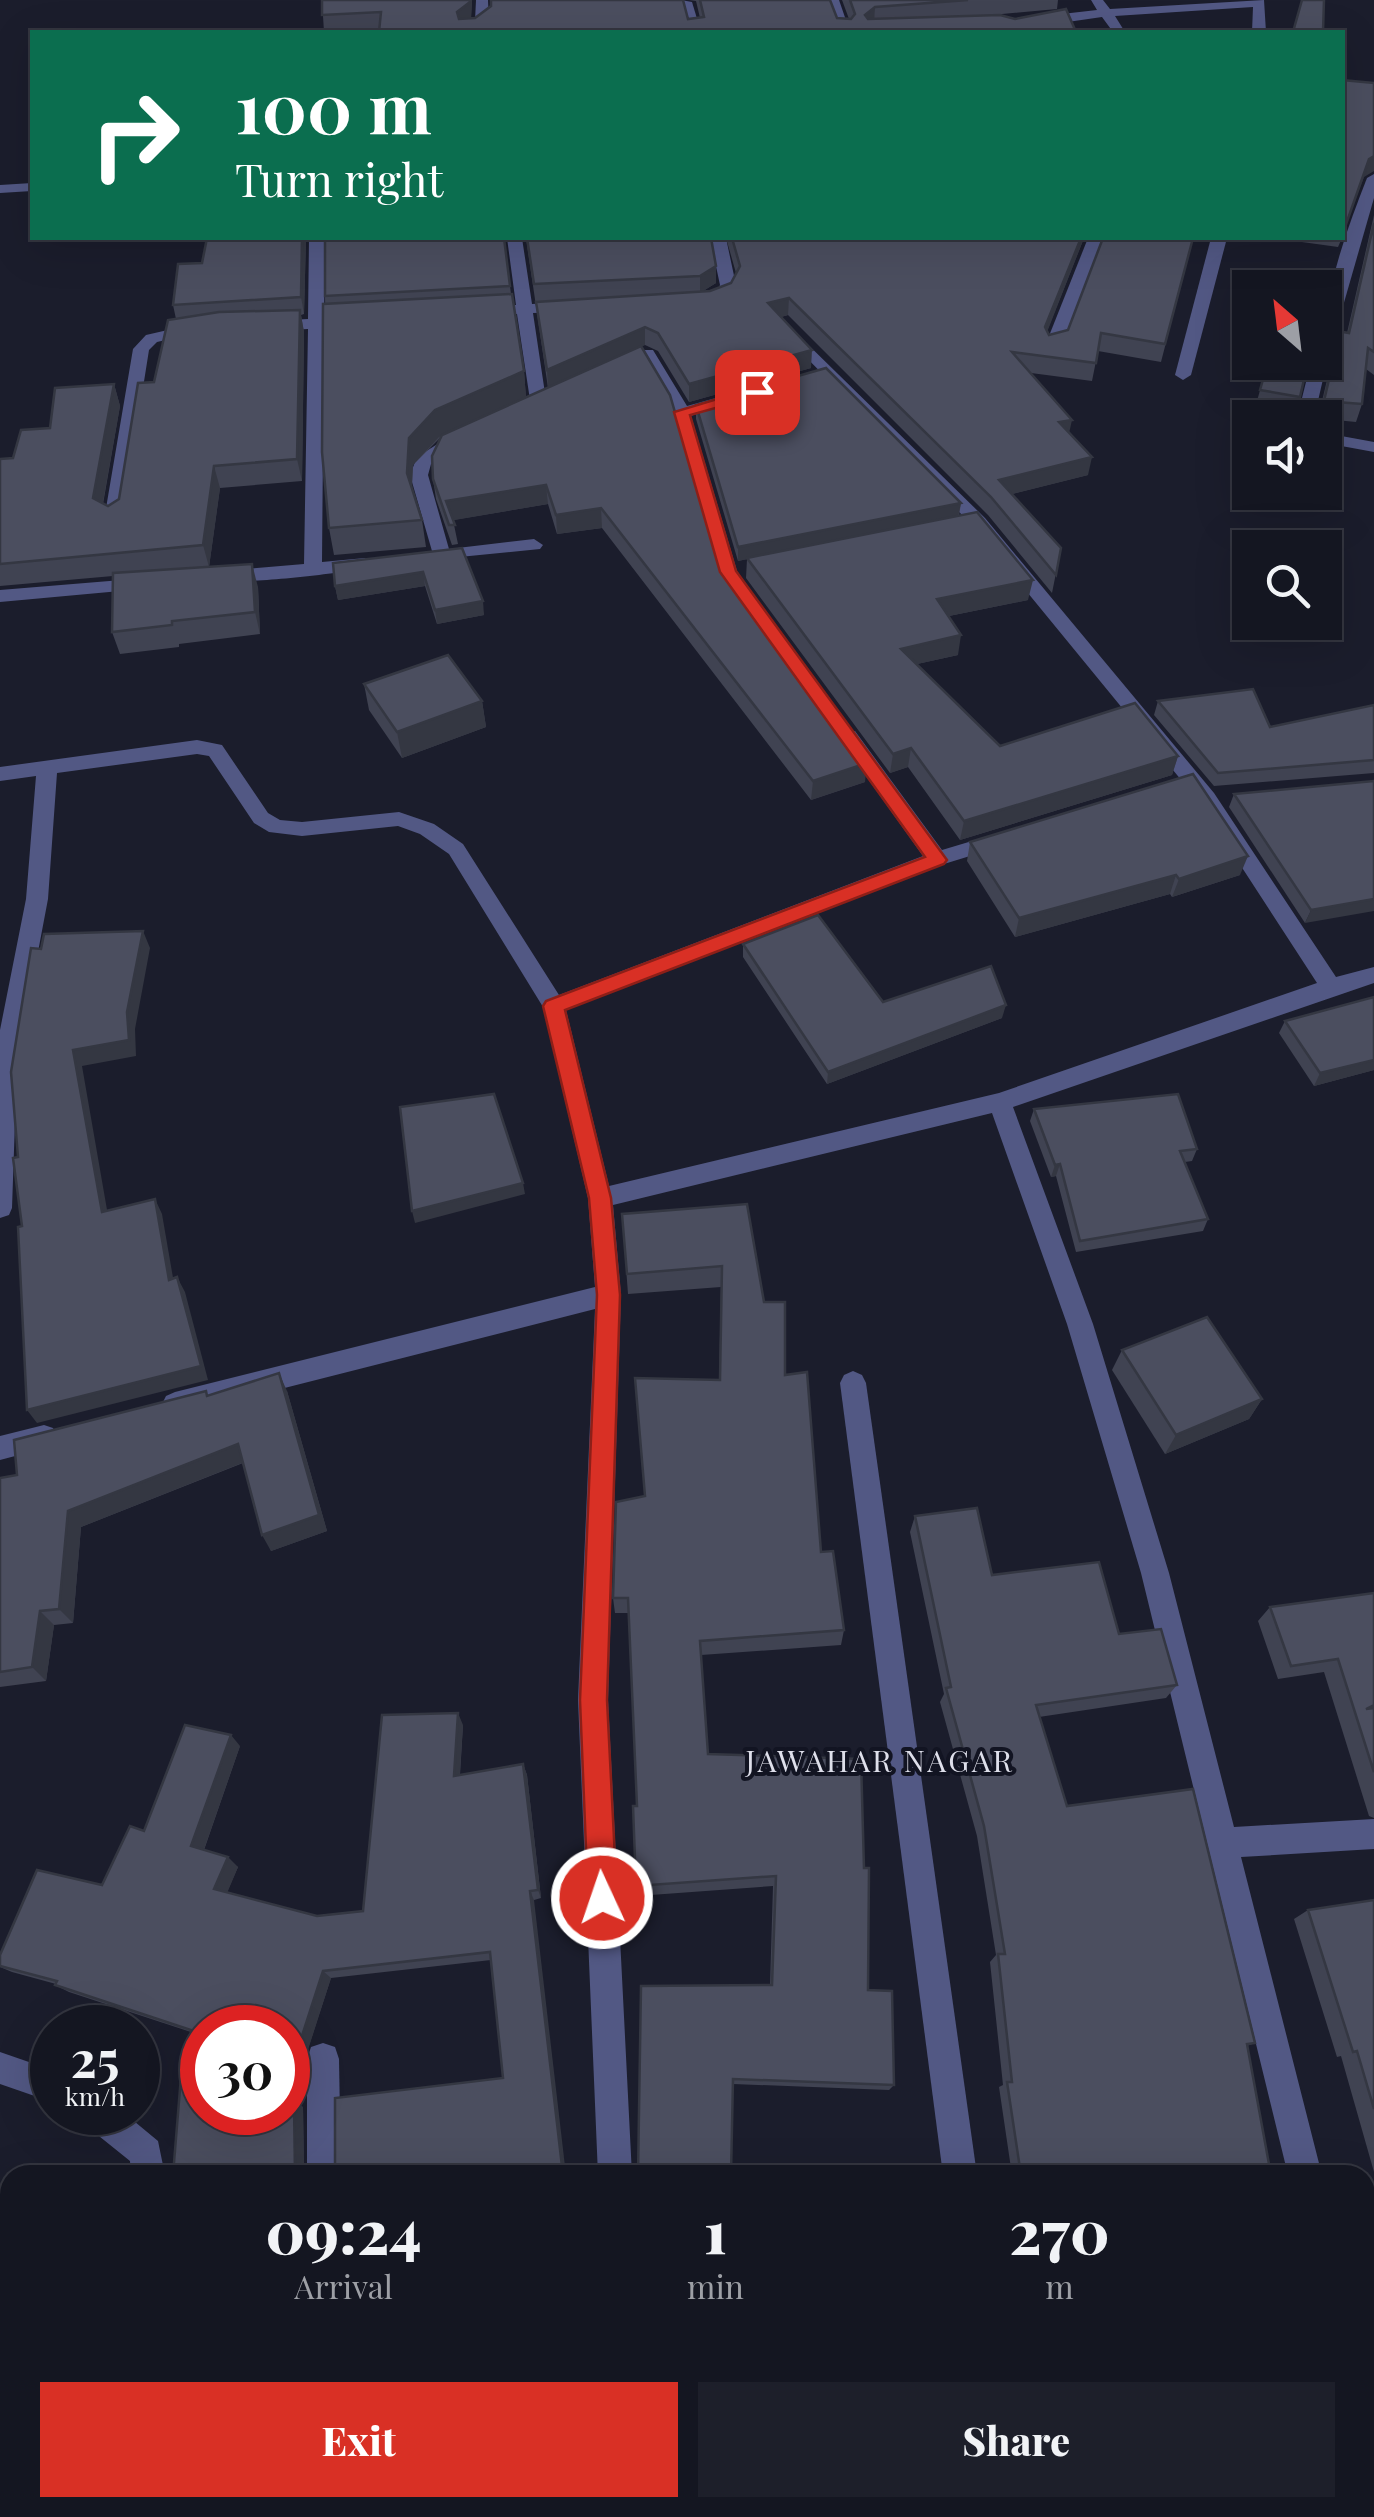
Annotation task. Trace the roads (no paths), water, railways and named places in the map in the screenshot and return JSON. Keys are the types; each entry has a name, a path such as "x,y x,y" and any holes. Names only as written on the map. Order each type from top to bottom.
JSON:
{"street":[{"path":"470,30 482,22 482,0"},
{"path":"833,0 843,30"},
{"path":"686,2 695,30"},
{"path":"1008,27 1102,6 1259,2 1259,30"},
{"path":"1102,6 1118,30"},
{"path":"1340,270 1348,230 1374,178"},
{"path":"0,189 30,187"},
{"path":"1348,230 1374,234"},
{"path":"313,570 317,240"},
{"path":"514,240 524,308 529,404 556,392"},
{"path":"687,302 704,302 723,294 728,285 718,240"},
{"path":"1053,346 1095,240"},
{"path":"1183,375 1218,240"},
{"path":"468,312 580,306"},
{"path":"258,326 373,320"},
{"path":"779,321 822,373 970,524 1183,782 1216,798 1331,987"},
{"path":"113,520 141,349 152,338 181,330 220,328"},
{"path":"592,377 647,353 682,412 738,570 763,620"},
{"path":"682,412 738,397"},
{"path":"442,555 418,475 423,460 436,448 487,424"},
{"path":"1342,441 1374,447"},
{"path":"196,580 534,545"},
{"path":"0,596 157,583"},
{"path":"833,716 938,860"},
{"path":"0,774 197,747 215,750 261,818 276,827 302,829 398,819 427,829 456,849 554,1006 600,1198 608,1295 593,1700 615,2165"},
{"path":"0,1208 5,1063 37,899 46,769"},
{"path":"554,1006 938,860 1028,831"},
{"path":"600,1198 1000,1102 1374,975"},
{"path":"1000,1102 1080,1324 1155,1572 1303,2165"},
{"path":"152,1410 608,1295"},
{"path":"853,1384 959,2165"},
{"path":"0,1448 76,1429"},
{"path":"1223,1843 1374,1834"},
{"path":"323,2058 324,2165"},
{"path":"0,2068 30,2078"},
{"path":"124,2135 146,2153 147,2165"}],"district":[{"name":"JAWAHAR NAGAR","path":"880,1762"}]}
